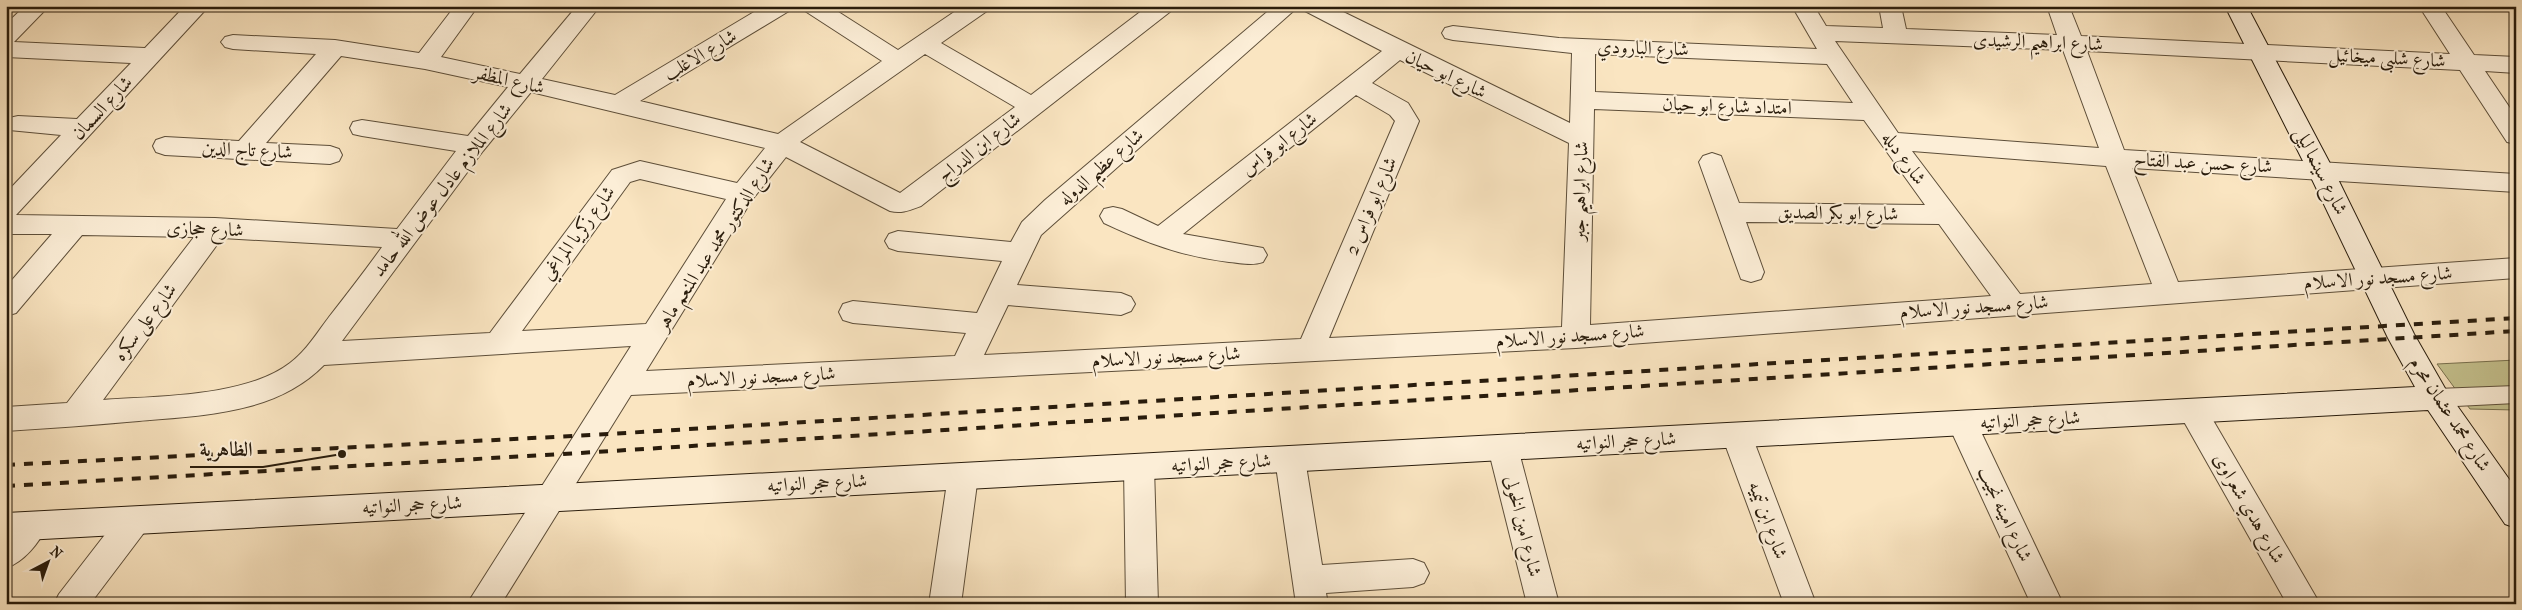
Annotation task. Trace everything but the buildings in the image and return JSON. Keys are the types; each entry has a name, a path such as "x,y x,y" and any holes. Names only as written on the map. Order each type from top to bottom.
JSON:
{"street":[{"path":"6,37 38,6"},
{"name":"شارع السمان","path":"6,209 198,6"},
{"path":"425,61 468,6"},
{"name":"شارع الملازم عادل عوض الله حامد","path":"6,419 75,415 232,399 259,391 300,372 317,354 474,145 589,6"},
{"name":"شارع الاغلب","path":"618,104 781,6"},
{"path":"813,6 898,61"},
{"name":"شارع الدكتور محمد عبد المنعم ماهر","path":"483,604 743,194 782,144 822,113 978,6"},
{"name":"شارع ابن الدراج","path":"782,144 899,204 905,203 1163,6"},
{"name":"شارع عظيم الدوله","path":"964,367 1031,229 1054,207 1288,6"},
{"name":"شارع ابو حيان","path":"1313,6 1398,50 1582,139"},
{"name":"شارع دبله","path":"1803,6 1818,33 1891,141 2012,304"},
{"path":"1890,6 1896,37"},
{"path":"2058,6 2115,158 2169,292"},
{"name":"شارع سينما ليلى","path":"2236,6 2322,171 2402,338"},
{"path":"2430,6 2516,136"},
{"name":"شارع ابراهيم الرشيدى","path":"1818,33 2259,51"},
{"name":"شارع البارودي","path":"1453,34 1517,42 1834,57"},
{"name":"شارع المظفر","path":"233,42 335,48 425,61 618,104 782,144"},
{"path":"924,43 1031,106"},
{"name":"شارع ابراهيم جبر","path":"1576,337 1584,46"},
{"path":"246,150 335,48"},
{"path":"6,49 150,56"},
{"name":"شارع ابو فراس","path":"1160,238 1398,50"},
{"name":"شارع شلبى ميخائيل","path":"2259,51 2516,65"},
{"name":"شارع ابو فراس 2","path":"1310,351 1407,121 1399,109 1355,84"},
{"name":"امتداد شارع ابو حيان","path":"1582,100 1872,112"},
{"path":"18,124 83,128"},
{"path":"362,128 474,145"},
{"name":"شارع حسن عبد الفتاح","path":"1891,141 2115,158 2516,183"},
{"name":"شارع تاج الدين","path":"165,146 330,155"},
{"path":"1712,162 1751,272"},
{"name":"شارع زكريا المراغي","path":"498,343 621,176 640,170 743,194"},
{"name":"شارع ابو بكر الصديق","path":"1730,212 1946,215"},
{"path":"1113,216 1160,238 1203,248 1254,255"},
{"name":"شارع حجازى","path":"6,224 215,228 404,238"},
{"path":"6,306 74,226"},
{"name":"شارع على سكره","path":"75,415 215,228"},
{"path":"898,241 1018,253"},
{"name":"شارع مسجد نور الاسلام","path":"624,384 1576,337 2516,268"},
{"path":"998,294 1121,304"},
{"path":"853,312 984,324"},
{"path":"317,354 655,334"},
{"name":"شارع محمد عثمان محرم","path":"2402,338 2436,398 2516,515"},
{"name":"شارع حجر النواتيه","path":"19,526 2436,398"},
{"name":"شارع هدي شعراوى","path":"2193,411 2304,604"},
{"name":"شارع امينه نجيب","path":"1963,424 2047,604"},
{"name":"شارع ابن تيميه","path":"1737,436 1800,604"},
{"name":"شارع امين الخولى","path":"1502,448 1543,604"},
{"path":"1290,459 1310,592 1413,573"},
{"path":"1139,467 1142,604"},
{"path":"945,604 963,476"},
{"path":"70,604 135,520"},
{"path":"6,554 19,526"}],"lane":[{"path":"2436,398 2516,394"}],"shaded area":[{"path":"2516,360 2516,410 2470,409 2437,364"}],"railway":[{"path":"6,465 592,435 2516,318"},
{"path":"6,486 580,453 2516,331"}],"place":[{"name":"الظاهرية","path":"342,454"}]}
